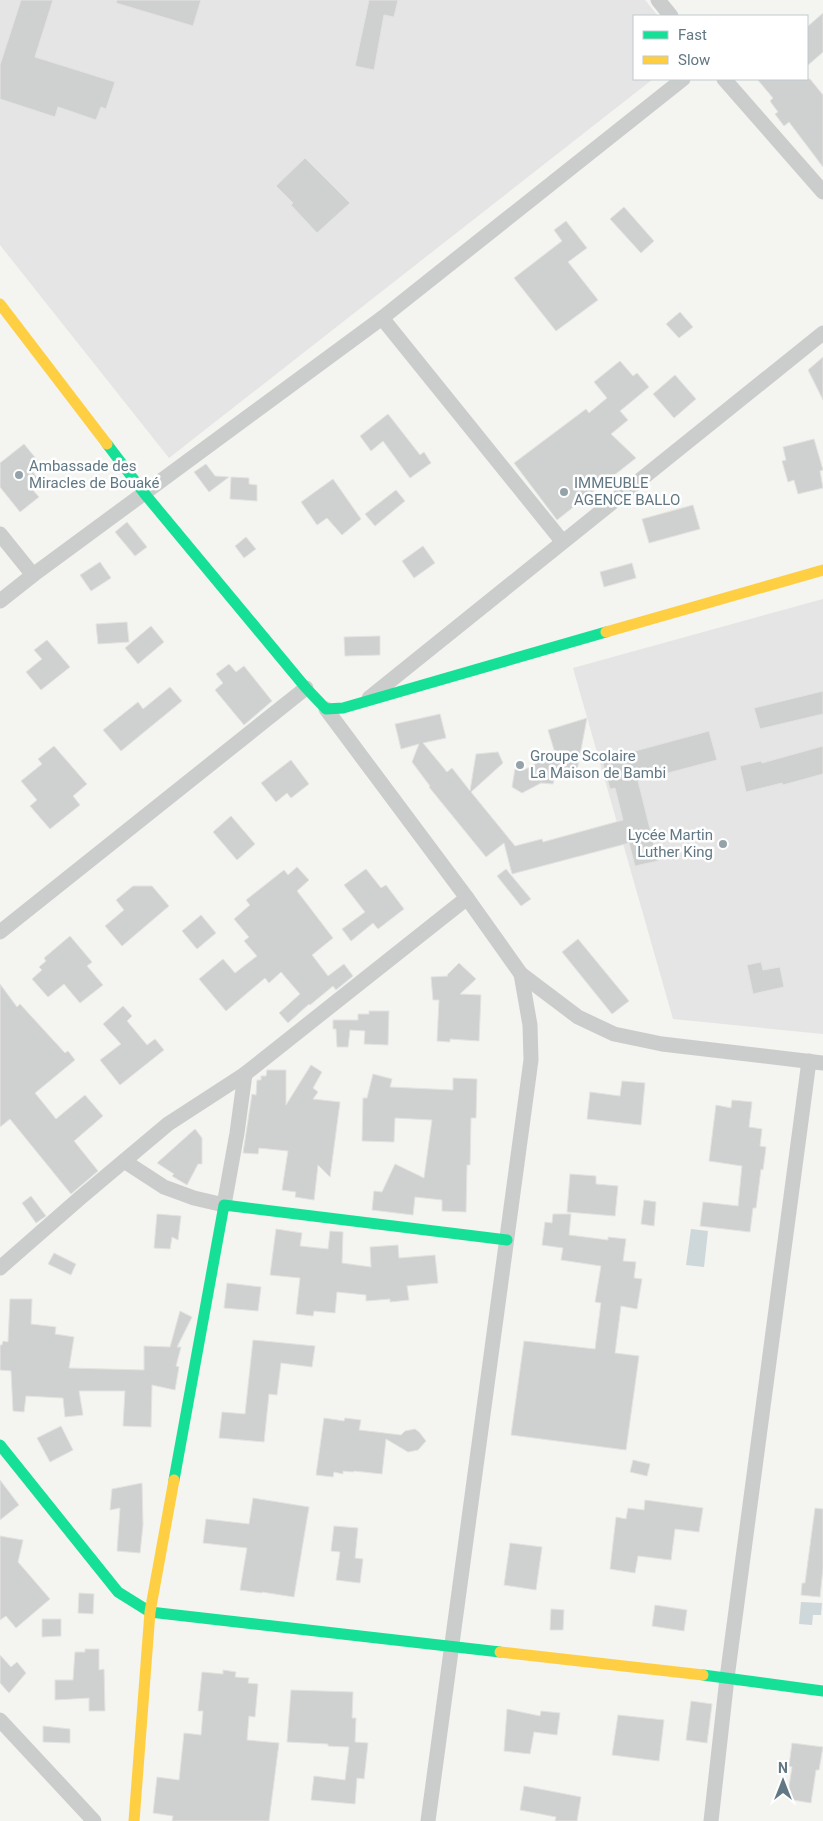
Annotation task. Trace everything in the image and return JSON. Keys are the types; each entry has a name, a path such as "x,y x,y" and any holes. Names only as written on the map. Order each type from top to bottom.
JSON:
{"street":[{"path":"658,0 670,15"},
{"path":"0,601 33,574 382,318 683,80"},
{"path":"725,80 823,192"},
{"path":"0,304 144,493 326,710 467,898 521,974 578,1017 614,1034 662,1044 816,1062 728,1678 711,1821"},
{"path":"382,318 562,541"},
{"path":"364,702 823,333"},
{"path":"0,534 33,574"},
{"path":"326,710 343,708 823,570"},
{"path":"0,932 306,688"},
{"path":"0,1268 168,1124 245,1074 467,898"},
{"path":"428,1821 450,1647 531,1060 530,1025 521,974"},
{"path":"134,1821 150,1612 237,1133 245,1074"},
{"path":"124,1162 164,1187 194,1198 224,1205 506,1240"},
{"path":"0,1445 118,1592 150,1612 728,1678 823,1691"},
{"path":"0,1720 94,1821"}],"shaded area":[{"path":"0,0 645,0 657,15 633,15 633,80 652,80 169,458 0,245"},
{"name":"Lycée Martin Luther King","path":"823,599 823,1034 673,1019 573,668"},
{"path":"691,1229 708,1231 704,1267 686,1265"},
{"path":"801,1602 822,1603 821,1615 813,1615 812,1625 799,1624"}],"building":[{"path":"21,0 53,0 35,57 115,82 106,109 101,107 96,120 58,107 55,117 0,99 0,65"},
{"path":"117,0 201,0 193,26 116,3"},
{"path":"369,0 398,0 394,17 384,15 374,70 355,66"},
{"path":"823,13 823,52 808,65 808,26"},
{"path":"810,79 823,95 823,167 789,122 784,126 775,114 778,112 770,101 773,98 758,80"},
{"path":"305,158 350,203 317,233 291,205 293,203 276,186"},
{"path":"624,207 654,241 641,253 610,219"},
{"path":"566,221 587,248 568,262 598,300 556,331 514,278 562,241 554,230"},
{"path":"680,312 693,327 679,338 666,324"},
{"path":"823,357 823,400 808,370"},
{"name":"IMMEUBLE AGENCE BALLO","path":"620,361 633,376 637,373 649,387 620,411 628,420 611,434 636,458 557,520 514,463 586,409 589,413 607,398 594,382"},
{"path":"675,375 696,399 674,418 653,394"},
{"path":"388,414 420,455 424,452 431,463 410,478 383,441 371,451 360,436"},
{"path":"814,439 823,470 820,471 823,488 798,494 794,480 788,482 782,461 786,460 783,447"},
{"path":"24,444 38,461 29,467 40,481 31,488 39,497 20,512 0,487 0,463"},
{"path":"206,464 215,476 229,477 209,492 194,472"},
{"path":"231,477 249,478 249,484 257,485 257,501 230,499"},
{"path":"333,479 361,519 342,535 327,518 317,525 301,502"},
{"path":"396,490 405,501 375,526 365,514"},
{"path":"693,505 700,529 649,543 642,519"},
{"path":"127,522 147,547 135,556 115,532"},
{"path":"246,537 256,549 244,558 235,546"},
{"path":"423,546 435,563 414,578 402,561"},
{"path":"100,562 111,578 91,591 80,575"},
{"path":"632,563 636,578 604,587 600,572"},
{"path":"127,622 129,642 98,644 96,624"},
{"path":"151,626 164,642 138,664 125,648"},
{"path":"380,636 380,655 345,656 344,637"},
{"path":"47,640 70,667 41,690 26,672 42,659 34,650"},
{"path":"229,664 236,672 244,666 272,701 244,725 215,690 223,683 216,674"},
{"path":"170,687 182,701 121,751 103,730 138,702 143,709"},
{"path":"823,691 823,714 760,729 754,708"},
{"path":"440,714 446,738 423,743 447,772 452,768 470,791 476,754 498,752 503,763 471,792 515,846 542,839 543,842 623,820 615,788 610,789 602,760 709,731 717,760 638,781 658,861 635,866 629,843 512,874 504,843 486,857 429,787 412,762 419,744 401,749 395,724"},
{"path":"587,718 577,771 567,776 558,766 553,784 541,783 522,793 512,787 515,769 524,770 555,753 548,730"},
{"path":"54,746 87,784 73,796 80,805 50,829 30,806 37,800 21,781 42,764 38,759"},
{"path":"823,746 823,774 783,785 782,783 746,792 740,766 761,761 762,763"},
{"path":"291,760 309,784 291,798 287,793 276,802 261,783"},
{"path":"231,816 255,844 237,860 213,832"},
{"path":"297,867 309,880 297,891 333,938 312,955 328,976 344,964 353,976 336,990 333,986 288,1023 279,1013 300,994 281,972 269,983 265,978 226,1011 199,979 223,959 235,973 257,956 244,941 249,937 234,919 250,905 246,900 284,870 288,875"},
{"path":"366,869 381,888 386,885 404,909 378,929 373,923 351,941 342,929 365,912 344,885"},
{"path":"506,869 531,899 521,906 497,876"},
{"path":"133,886 152,886 169,906 122,946 105,926 124,910 116,900"},
{"path":"201,915 216,933 197,949 182,931"},
{"path":"70,936 92,962 87,966 103,985 80,1003 64,984 48,997 32,979 42,970 39,967 46,961 44,958"},
{"path":"578,939 629,1001 612,1014 562,952"},
{"path":"761,962 763,970 780,967 784,987 753,994 747,965"},
{"path":"459,963 476,979 460,994 481,995 479,1041 450,1039 450,1042 437,1041 439,1000 433,1000 431,977 448,976"},
{"path":"0,984 17,1007 20,1004 65,1053 68,1051 75,1060 35,1093 56,1119 85,1095 103,1116 74,1141 98,1171 71,1194 10,1119 0,1127"},
{"path":"123,1006 132,1016 127,1021 147,1045 155,1039 164,1050 120,1085 100,1060 121,1044 103,1024"},
{"path":"369,1011 389,1011 388,1045 364,1044 365,1031 350,1030 348,1047 337,1047 336,1029 333,1029 333,1020 358,1020 358,1014 369,1014"},
{"path":"311,1065 322,1072 313,1088 318,1092 313,1099 340,1102 330,1177 318,1165 314,1200 295,1197 296,1192 282,1190 288,1151 259,1148 258,1154 243,1153 252,1094 256,1095 257,1080 261,1080 261,1076 266,1076 267,1070 286,1070 286,1105"},
{"path":"373,1074 392,1079 390,1087 453,1090 453,1078 477,1079 476,1118 471,1118 470,1165 467,1165 466,1212 442,1211 442,1200 415,1197 413,1215 372,1210 374,1191 382,1192 395,1164 424,1178 432,1120 395,1118 394,1142 362,1141 363,1098 367,1098"},
{"path":"622,1081 645,1083 641,1125 587,1119 590,1092 620,1096"},
{"path":"732,1100 752,1102 749,1127 762,1129 760,1146 766,1147 750,1232 700,1226 703,1202 738,1206 742,1166 709,1161 716,1105 731,1108"},
{"path":"195,1129 202,1138 202,1164 198,1164 187,1185 172,1176 174,1174 157,1163"},
{"path":"570,1174 596,1176 596,1184 618,1186 615,1216 567,1212"},
{"path":"31,1196 46,1216 36,1223 22,1203"},
{"path":"644,1200 656,1202 654,1226 641,1224"},
{"path":"157,1214 181,1216 178,1240 172,1237 170,1249 154,1248"},
{"path":"553,1214 571,1214 569,1235 608,1240 608,1237 626,1239 623,1261 636,1262 634,1278 642,1279 637,1309 621,1306 615,1353 639,1356 626,1450 511,1435 524,1341 595,1349 601,1303 595,1302 601,1266 561,1260 563,1248 542,1245 545,1222 552,1223"},
{"path":"276,1229 302,1233 300,1246 328,1249 330,1231 343,1232 342,1263 371,1267 370,1247 398,1245 399,1258 435,1255 438,1283 407,1286 409,1300 390,1302 390,1299 366,1301 366,1295 337,1292 335,1313 314,1311 313,1316 296,1314 300,1278 270,1275"},
{"path":"54,1253 76,1264 71,1275 48,1264"},
{"path":"227,1283 261,1287 258,1311 224,1308"},
{"path":"10,1299 32,1299 31,1324 56,1327 55,1334 74,1337 69,1368 144,1370 144,1346 170,1347 180,1311 192,1317 177,1347 181,1347 176,1366 179,1367 175,1390 152,1385 151,1427 123,1426 125,1391 79,1391 83,1415 65,1417 63,1398 26,1396 24,1412 13,1411 11,1371 0,1370 0,1345 2,1345 3,1341 8,1342"},
{"path":"253,1340 315,1346 312,1367 281,1363 277,1395 269,1394 264,1442 219,1438 222,1412 245,1414"},
{"path":"324,1418 344,1421 345,1418 361,1420 359,1430 401,1435 405,1431 415,1429 426,1441 418,1450 408,1452 386,1439 382,1474 343,1471 343,1474 334,1472 333,1477 316,1475"},
{"path":"61,1426 73,1450 50,1462 37,1438"},
{"path":"633,1460 650,1464 647,1476 630,1472"},
{"path":"0,1480 19,1505 0,1520"},
{"path":"142,1483 143,1525 140,1553 117,1551 120,1508 110,1510 112,1489"},
{"path":"253,1498 309,1507 294,1597 240,1590 247,1548 203,1543 206,1519 249,1524"},
{"path":"645,1500 703,1508 699,1532 675,1529 671,1560 638,1556 635,1573 610,1569 616,1517 626,1519 628,1508 644,1510"},
{"path":"815,1508 823,1509 823,1568 820,1597 801,1595 802,1583 805,1583"},
{"path":"334,1526 358,1528 355,1558 363,1559 360,1583 336,1580 340,1552 331,1551"},
{"path":"0,1536 23,1540 18,1562 50,1599 16,1628 6,1616 0,1620"},
{"path":"510,1543 542,1547 536,1590 504,1585"},
{"path":"79,1593 94,1594 93,1614 78,1613"},
{"path":"655,1605 687,1610 684,1631 652,1626"},
{"path":"551,1609 564,1610 563,1630 550,1630"},
{"path":"42,1619 61,1619 61,1636 42,1637"},
{"path":"85,1649 99,1649 99,1670 104,1669 105,1711 89,1711 89,1698 55,1700 55,1680 73,1680 75,1652 85,1652"},
{"path":"0,1655 11,1667 17,1662 26,1673 9,1693 0,1683"},
{"path":"223,1670 236,1672 235,1677 249,1678 248,1683 258,1684 255,1717 249,1716 247,1740 279,1743 269,1821 172,1821 173,1816 153,1813 157,1777 179,1780 184,1733 201,1735 203,1711 198,1711 202,1672 223,1674"},
{"path":"291,1690 353,1692 352,1718 356,1718 355,1742 368,1743 364,1779 357,1778 355,1804 311,1800 314,1776 345,1780 349,1747 287,1742"},
{"path":"691,1701 712,1704 707,1743 686,1740"},
{"path":"507,1709 540,1716 541,1711 560,1713 557,1735 534,1732 530,1754 504,1751"},
{"path":"618,1715 664,1720 659,1761 612,1755"},
{"path":"43,1726 70,1729 70,1743 43,1742"},
{"path":"792,1743 823,1747 819,1770 816,1770 811,1803 787,1799 792,1767 789,1766"},
{"path":"524,1786 581,1797 577,1821 555,1821 556,1817 520,1810"}],"traffic: fast":[{"path":"107,444 144,493 306,688 326,709 343,708 606,632"},
{"path":"174,1480 224,1205 507,1240"},
{"path":"0,1445 118,1592 150,1612 500,1652"},
{"path":"703,1675 823,1691"}],"traffic: slow":[{"path":"0,304 107,444"},
{"path":"606,632 823,570"},
{"path":"134,1821 150,1612 174,1480"},
{"path":"500,1652 703,1675"}],"place":[{"name":"Ambassade des Miracles de Bouaké","path":"19,475"},
{"name":"IMMEUBLE AGENCE BALLO","path":"564,492"},
{"name":"Groupe Scolaire La Maison de Bambi","path":"520,765"},
{"name":"Lycée Martin Luther King","path":"723,844"}]}
